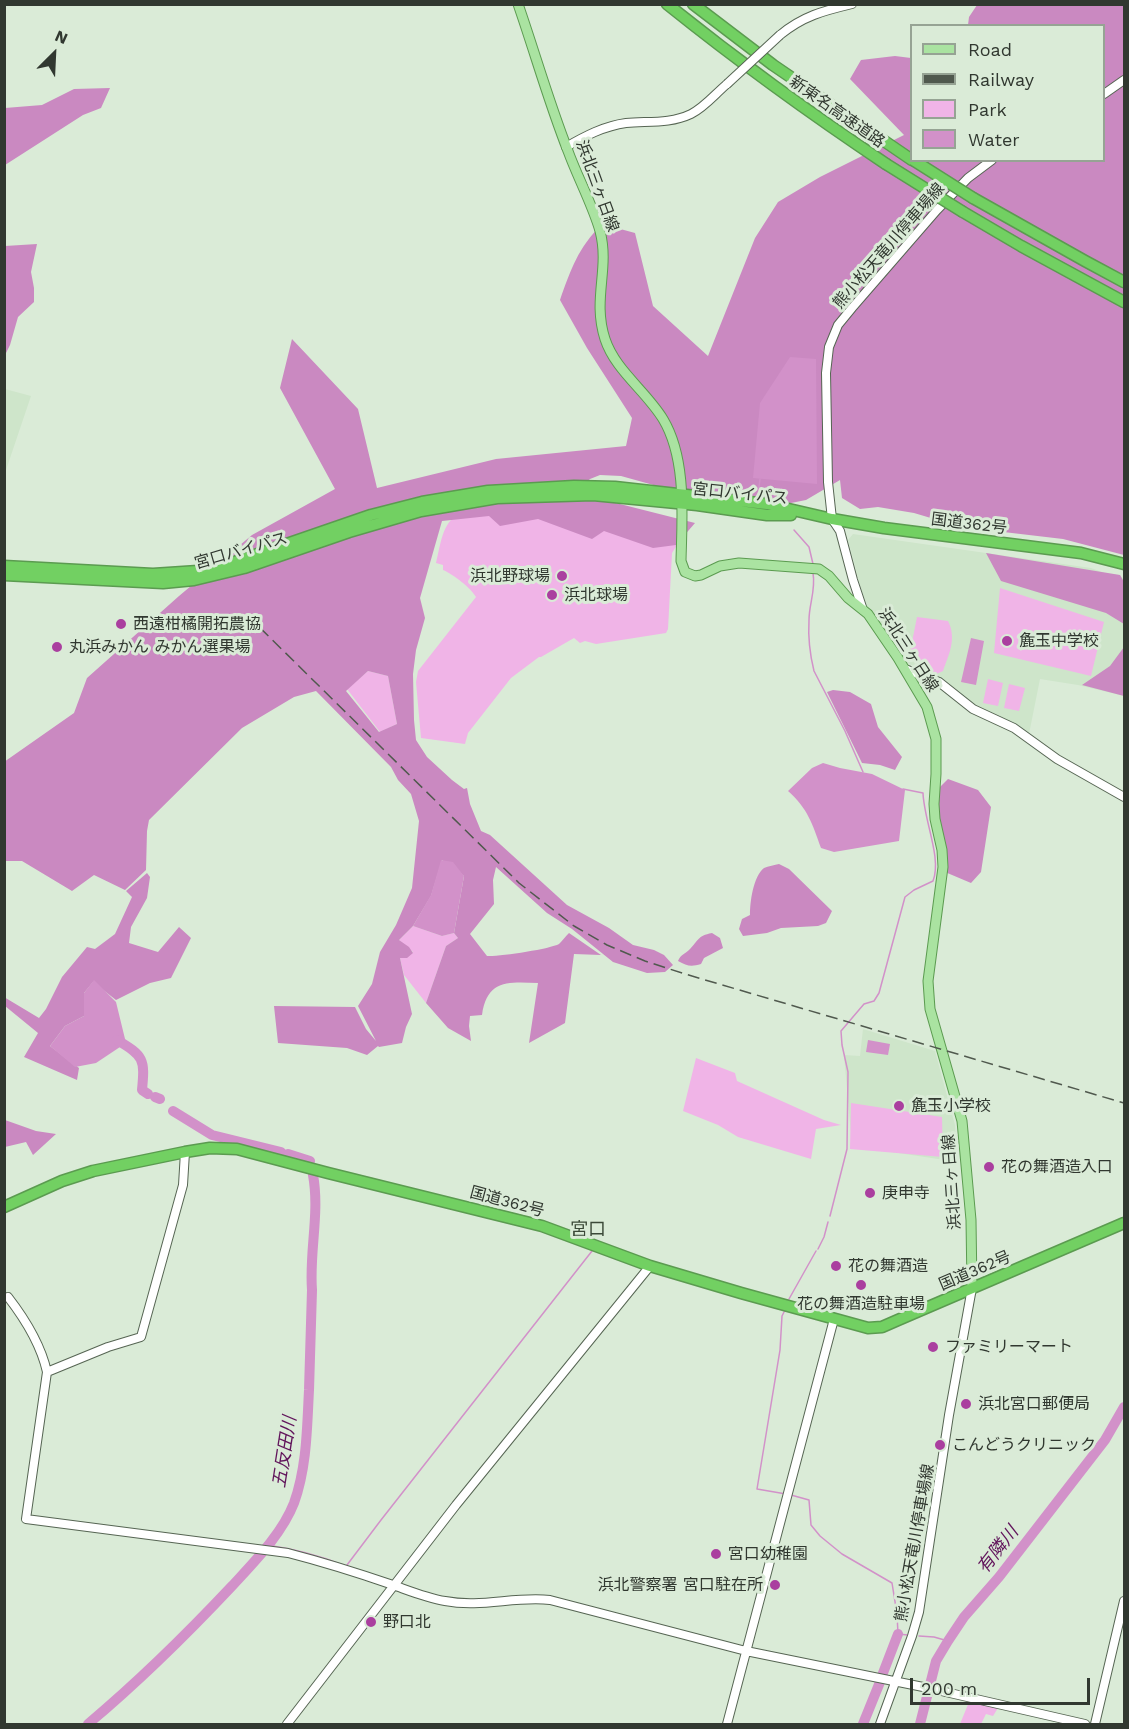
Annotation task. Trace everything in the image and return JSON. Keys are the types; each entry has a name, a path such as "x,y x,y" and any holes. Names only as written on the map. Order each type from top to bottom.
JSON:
{"highway":[{"name":"新東名高速道路","path":"667,4 772,85 886,164 1021,246 1125,302"},
{"name":"新東名高速道路","path":"693,4 773,65 910,159"},
{"name":"新東名高速道路","path":"915,162 973,198 1125,282"},
{"name":"宮口バイパス","path":"4,566 153,574 198,571 223,566 379,513 476,492 527,487 615,487 681,499"},
{"name":"宮口バイパス","path":"4,575 175,583 244,568 349,532 421,511 497,498 583,495 681,499 767,504 809,515"},
{"name":"国道362号","path":"809,515 884,528 1081,553 1125,564"},
{"name":"国道362号","path":"4,1207 62,1181 93,1171 210,1148 237,1149 542,1226 650,1266 868,1328 882,1327 1125,1223"}],"main road":[{"name":"浜北三ヶ日線","path":"518,4 566,147 600,230 604,253 599,319 605,341 616,361 662,418 672,436 680,480 681,561 685,572 695,576 739,563 816,568 825,572 849,598 868,614 927,707 936,739 934,804 943,867 928,981 930,1009 962,1121 971,1220 972,1288"}],"street":[{"path":"566,147 613,126 675,120 690,114 703,106 788,28 803,18 852,4"},
{"path":"1105,93 1125,80"},
{"name":"熊小松天竜川停車場線","path":"863,610 840,531 832,519 828,482 826,373 829,347 838,325 937,210 968,178 989,162"},
{"path":"905,669 939,682 973,709 1014,728 1057,759 1125,797"},
{"path":"47,1372 108,1347 141,1337 183,1185 185,1152"},
{"path":"287,1725 456,1505 650,1266"},
{"name":"熊小松天竜川停車場線","path":"880,1725 919,1612 949,1415 972,1288"},
{"path":"8,1297 21,1314 44,1360 47,1372 26,1518 265,1550 319,1561 427,1597 468,1604 550,1600 746,1651 930,1688 1085,1725"},
{"path":"727,1725 834,1319"},
{"path":"1095,1725 1125,1601"}],"shaded area":[{"path":"977,5 1124,5 1124,555 1063,539 961,527 914,513 878,507 860,509 842,498 840,480 806,500 791,503 657,486 621,476 600,475 590,479 581,487 608,501 695,523 676,545 653,548 604,531 592,539 538,519 500,526 489,516 442,521 420,598 425,618 416,650 413,674 416,740 427,757 452,780 464,789 467,788 470,804 481,831 490,835 567,905 609,928 633,945 664,955 673,965 665,972 647,973 613,962 572,929 547,913 496,867 493,880 494,904 470,934 487,956 554,946 569,933 601,955 574,954 565,1023 529,1043 538,983 509,983 494,989 485,1003 482,1015 470,1016 471,1041 448,1028 426,1003 446,946 458,938 454,933 464,876 442,860 431,896 413,926 399,940 413,953 407,958 400,958 412,1014 402,1043 378,1046 367,1055 347,1048 278,1043 274,1006 355,1007 366,1029 376,1041 358,1006 372,984 380,952 396,925 412,888 419,821 411,794 398,780 391,767 316,691 294,697 242,728 149,820 146,870 125,890 94,875 72,891 22,861 5,861 4,762 74,713 87,678 252,535 335,489 280,388 292,339 358,409 377,488 496,459 626,446 632,418 587,348 560,300 581,250 602,224 635,233 653,306 708,356 755,238 778,202 820,177 904,135 850,79 861,60 895,56 910,58 910,162 1105,162 1105,24 968,24 969,17","holes":["368,671 388,676 397,724 379,732 346,691"]},
{"path":"110,88 101,108 83,115 5,165 5,108 42,105 74,89"},
{"path":"37,244 31,272 34,302 18,317 5,355 5,246"},
{"path":"4,389 31,396 5,473"},
{"name":"麁玉中学校","path":"853,534 1091,568 1107,574 1120,575 1124,580 1124,696 1040,679 1029,734 1016,724 980,708 940,677 909,664 903,659 867,606 848,540"},
{"path":"986,553 1120,575 1124,582 1124,624 1106,613 1001,581"},
{"path":"1124,647 1124,696 1082,685 1110,666"},
{"path":"833,690 850,692 871,704 878,727 902,757 895,770 862,763 827,692"},
{"path":"948,779 978,790 991,807 981,872 971,883 945,872 937,828 940,787"},
{"path":"779,864 789,869 832,911 826,923 818,926 781,928 767,933 743,936 739,929 742,919 750,915 757,877 764,868"},
{"path":"147,873 150,877 147,898 131,927 129,943 158,952 179,927 191,938 171,978 150,983 116,1000 93,982 84,993 84,1016 65,1026 50,1046 79,1068 77,1080 24,1057 38,1033 5,1006 4,997 39,1018 62,977 87,947 95,949 115,934 132,897 126,891"},
{"path":"712,933 720,938 723,948 704,958 701,964 689,966 678,961 701,937"},
{"name":"麁玉小学校","path":"863,1029 935,1051 955,1125 958,1162 852,1146 844,1055 860,1056"},
{"path":"5,1120 36,1131 56,1134 33,1155 26,1142 5,1147"}],"green space":[{"path":"472,506 681,539 672,553 666,633 596,644 585,641 580,643 574,638 539,657 511,678 468,733 465,744 421,738 416,682 418,671 476,597 461,582 443,570 443,565 436,563 445,528 455,516"},
{"path":"1000,588 1104,622 1091,676 994,653"},
{"path":"917,617 948,621 951,628 952,640 948,659 943,671 934,675 913,660 910,652"},
{"path":"368,671 388,676 397,724 380,732 347,689"},
{"path":"988,679 1003,683 998,706 983,703"},
{"path":"1009,684 1025,688 1019,711 1004,708"},
{"path":"413,926 442,936 454,933 458,938 446,946 426,1003 404,975 400,958 407,957 413,952 399,940"},
{"path":"696,1058 735,1073 737,1081 824,1120 841,1125 816,1129 811,1159 738,1137 718,1125 683,1111"},
{"path":"851,1103 942,1117 943,1157 850,1149"},
{"path":"969,1702 998,1708 993,1716 986,1714 981,1724 960,1724"}],"water":[{"path":"790,357 816,359 817,484 753,478 760,403"},
{"path":"971,638 984,641 976,685 961,682"},
{"path":"823,763 872,774 905,790 899,841 834,852 821,848 805,810 788,791 812,768"},
{"path":"441,860 453,862 464,876 454,933 442,936 413,926 431,895"},
{"path":"94,980 116,1002 126,1043 96,1063 75,1067 50,1046 65,1026 84,1016 84,993"},
{"path":"868,1040 890,1044 888,1055 866,1052"}],"waterway":[{"path":"758,495 760,479"},
{"path":"794,530 809,547 813,564"},
{"path":"813,573 809,633 814,671 863,772"},
{"path":"830,1216 847,1149 848,1072 841,1031 864,1004 874,1001 879,993 905,897 933,881 935,872 934,850 923,793 903,789"},
{"name":"五反田川","path":"117,1040 133,1050 141,1059 143,1065 142,1090 148,1094"},
{"name":"五反田川","path":"155,1097 160,1099"},
{"name":"五反田川","path":"173,1111 212,1135 281,1152"},
{"name":"五反田川","path":"288,1154 310,1161"},
{"name":"五反田川","path":"88,1724 162,1658 232,1586 275,1537 294,1503 304,1461 308,1418 311,1276 315,1218 313,1175"},
{"path":"818,1249 828,1222"},
{"path":"347,1565 592,1251"},
{"path":"789,1299 816,1251"},
{"path":"785,1310 782,1316 780,1350 757,1489 786,1494"},
{"name":"有隣川","path":"920,1724 936,1661 948,1641 964,1617 999,1577 1105,1440 1124,1407"},
{"path":"791,1495 809,1500 811,1525 820,1536 842,1554 892,1583 898,1634 908,1635"},
{"path":"267,1545 287,1548 343,1565"},
{"path":"883,1673 898,1634"},
{"path":"919,1636 948,1641"},
{"path":"863,1724 880,1682"}],"railway":[{"path":"247,615 519,883 574,926 607,945 685,974 1124,1103"}],"place":[{"name":"浜北野球場","path":"562,576"},
{"name":"浜北球場","path":"552,595"},
{"name":"西遠柑橘開拓農協","path":"121,624"},
{"name":"麁玉中学校","path":"1007,641"},
{"name":"丸浜みかん みかん選果場","path":"57,647"},
{"name":"麁玉小学校","path":"899,1106"},
{"name":"花の舞酒造入口","path":"989,1167"},
{"name":"庚申寺","path":"870,1193"},
{"name":"花の舞酒造","path":"836,1266"},
{"name":"花の舞酒造駐車場","path":"861,1285"},
{"name":"ファミリーマート","path":"933,1347"},
{"name":"浜北宮口郵便局","path":"966,1404"},
{"name":"こんどうクリニック","path":"940,1445"},
{"name":"宮口幼稚園","path":"716,1554"},
{"name":"浜北警察署 宮口駐在所","path":"775,1585"},
{"name":"野口北","path":"371,1622"}],"district":[{"name":"宮口","path":"588,1230"}]}
